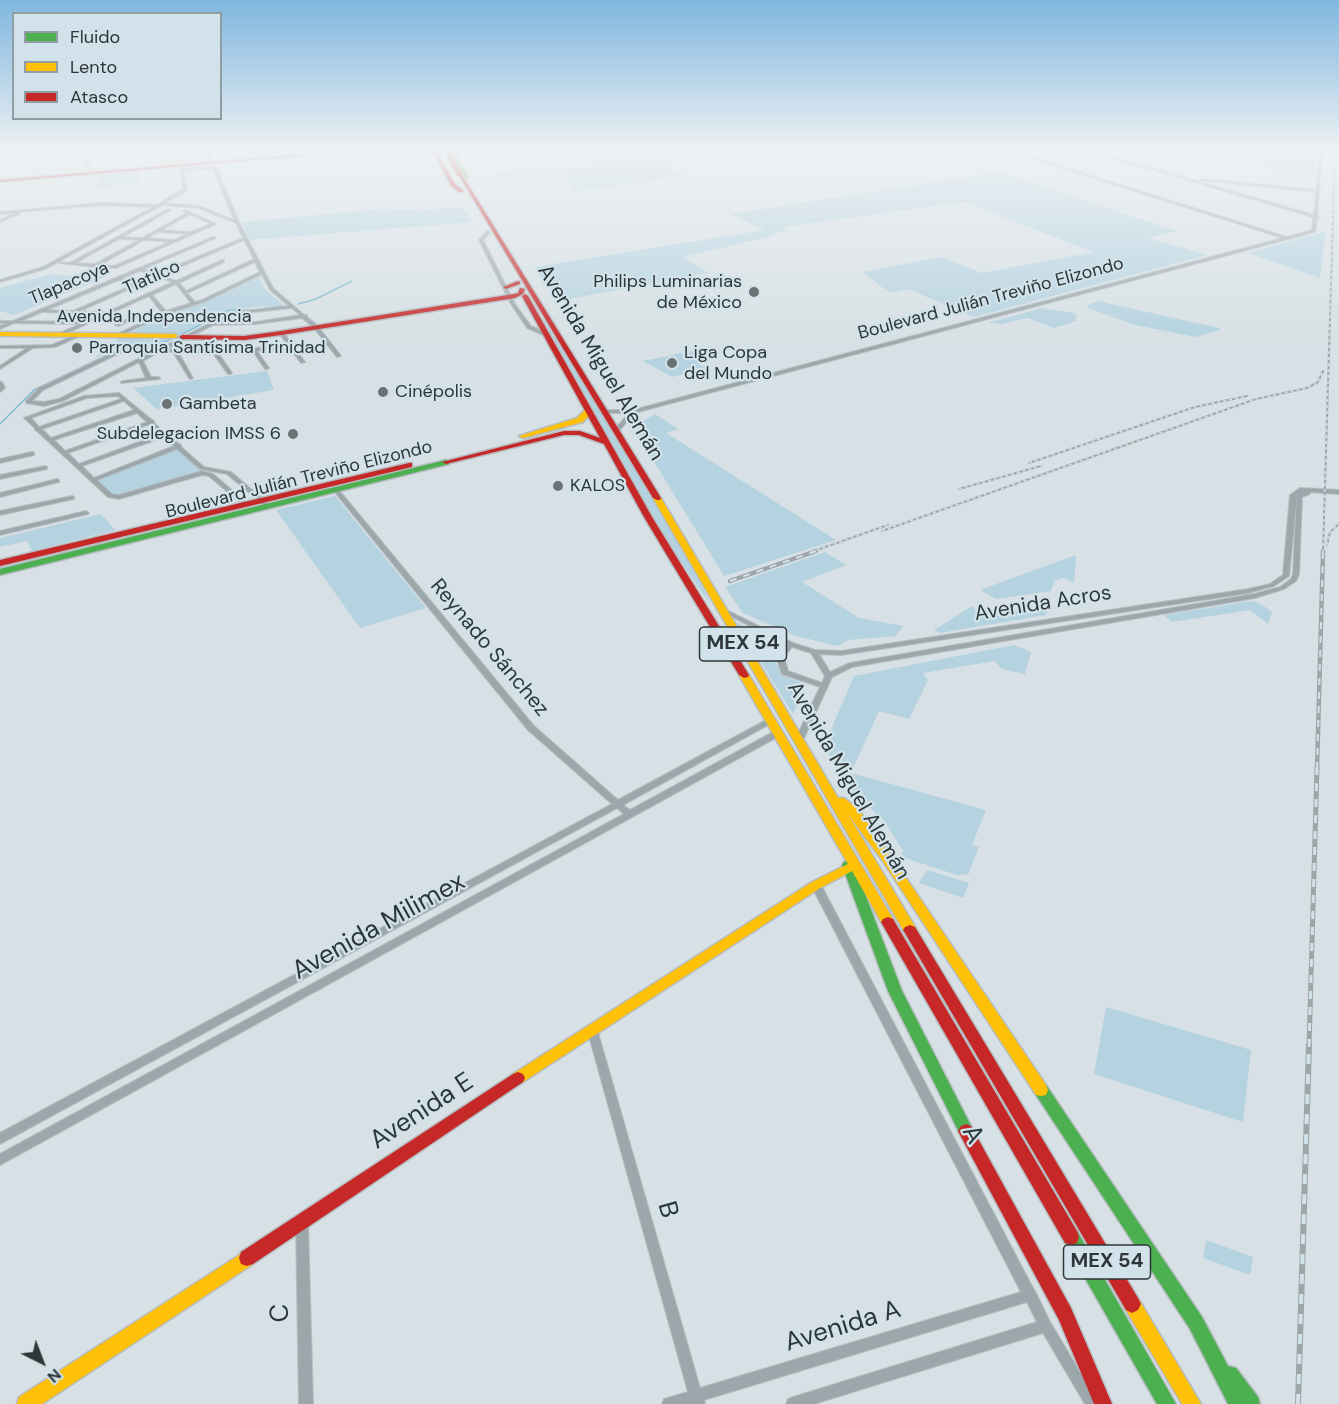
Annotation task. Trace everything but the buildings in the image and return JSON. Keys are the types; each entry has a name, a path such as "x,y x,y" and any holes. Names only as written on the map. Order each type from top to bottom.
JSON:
{"main road":[{"name":"Avenida Miguel Alemán","path":"479,216 513,291 531,306 648,517 775,727 1167,1404"},
{"name":"Avenida Miguel Alemán","path":"481,216 617,430 721,609 800,738 1022,1120 1192,1404"},
{"name":"Avenida Independencia","path":"1,324 60,335 82,329 117,336 244,338 513,291"},
{"name":"Boulevard Julián Treviño Elizondo","path":"0,572 213,521 316,487 532,434 580,420 588,412"},
{"name":"Boulevard Julián Treviño Elizondo","path":"0,563 245,504 265,503 336,490 571,432 584,434 607,443"},
{"path":"381,479 532,434"},
{"path":"834,798 854,812 886,857 1251,1404"},
{"path":"847,851 848,868 896,991 928,1060 1065,1314 1103,1404"},
{"name":"Avenida E","path":"26,1404 592,1029 816,885 848,868"},
{"path":"1196,1323 1238,1404"}],"street":[{"path":"0,281 44,268 143,216"},
{"path":"71,264 159,216"},
{"path":"95,266 185,216"},
{"path":"61,263 112,267 214,224 197,216"},
{"path":"223,216 237,222"},
{"path":"235,216 270,286 311,325 339,356"},
{"path":"1214,216 1289,239"},
{"path":"1313,216 1318,217"},
{"name":"Boulevard Julián Treviño Elizondo","path":"605,411 633,412 1289,239 1314,231 1318,217"},
{"path":"156,231 194,234"},
{"name":"Tlapacoya","path":"0,328 163,260 213,236 219,249"},
{"path":"119,238 176,241"},
{"path":"163,260 182,267 245,238"},
{"path":"219,249 229,273"},
{"path":"185,293 256,260"},
{"name":"Tlatilco","path":"0,347 31,348 61,344 107,313 223,261"},
{"path":"135,267 176,282 194,304"},
{"path":"117,336 263,272"},
{"path":"74,312 133,286 119,278"},
{"path":"513,291 529,327 545,334"},
{"path":"149,294 165,313"},
{"path":"290,345 214,352 160,350 118,352 41,389 28,402 44,404 61,400 160,350 182,337 234,313 291,306"},
{"path":"39,311 107,313"},
{"path":"132,328 116,326 141,314"},
{"path":"1,324 14,322 82,329"},
{"path":"212,324 311,325"},
{"path":"280,333 303,362"},
{"path":"0,368 31,348"},
{"path":"254,350 267,368"},
{"path":"175,351 191,378"},
{"path":"214,352 230,373"},
{"path":"140,360 149,379"},
{"path":"123,382 158,378"},
{"path":"0,383 3,387 0,391"},
{"path":"245,504 202,470 166,434 122,397 86,396 31,415 27,419 110,496 119,497 202,470 229,473 265,503"},
{"path":"37,429 122,397"},
{"path":"50,440 138,411"},
{"path":"617,430 633,412"},
{"path":"64,453 152,422"},
{"path":"78,466 166,434"},
{"path":"93,480 179,446"},
{"path":"0,460 32,454"},
{"path":"0,477 45,468"},
{"path":"0,495 57,481"},
{"name":"Reynado Sánchez","path":"336,490 531,728 629,814"},
{"name":"Avenida Acros","path":"721,609 790,644 814,652 841,653 1272,585 1286,576 1288,571 1294,519 1301,492 1335,493"},
{"path":"0,513 72,498"},
{"path":"0,533 86,513"},
{"name":"Avenida Acros","path":"830,676 838,669 850,665 1255,596 1282,588 1294,580 1296,574 1294,519"},
{"path":"940,638 947,648"},
{"path":"790,644 780,657 785,672 823,686"},
{"path":"898,644 907,655"},
{"path":"800,738 823,686 830,676 814,652"},
{"name":"Avenida Milimex","path":"0,1139 617,804 775,727"},
{"name":"Avenida Milimex","path":"0,1160 629,814 775,727"},
{"name":"A","path":"816,885 1046,1326 1092,1404"},
{"name":"B","path":"592,1029 697,1400"},
{"name":"C","path":"302,1221 306,1404"},
{"name":"Avenida A","path":"669,1404 697,1400 1031,1295"},
{"path":"793,1404 1046,1326"}],"shaded area":[{"path":"312,216 469,216 473,222 249,240 242,222"},
{"path":"733,216 867,216 784,227 786,230 767,237 683,257 708,273 559,301 534,267 765,230"},
{"path":"999,216 1130,216 1177,231 1148,238 1207,255 974,317 908,289 890,293 862,272 942,257 982,273 1093,252"},
{"path":"1326,231 1320,278 1248,253"},
{"path":"83,272 112,274 14,315 0,311 0,288 51,274 73,276"},
{"path":"258,276 265,289 283,305 231,309 182,335 128,334 162,316 209,300"},
{"path":"1098,301 1220,330 1195,337 1135,325 1088,308 1088,305"},
{"path":"1042,308 1074,313 1077,315 1076,321 1054,328 1028,318 1002,324 987,323"},
{"path":"547,320 692,566 712,607 656,525 541,321"},
{"path":"119,339 169,340 156,345 117,349 95,358"},
{"name":"Liga Copa del Mundo","path":"702,349 719,358 697,363 706,369 672,377 643,361"},
{"path":"267,371 274,390 157,409 133,388"},
{"path":"655,414 678,429 666,433 836,540 724,576 636,432 640,423"},
{"path":"178,448 202,472 116,496 97,480"},
{"path":"335,496 426,608 360,628 276,510"},
{"path":"101,514 115,530 32,551 27,541 0,547 0,538"},
{"path":"190,520 142,534 0,569 0,566"},
{"path":"825,552 846,565 802,582 859,618 903,626 896,636 848,640 838,646 796,636 743,613 725,587"},
{"path":"1076,555 1074,583 1064,578 1055,580 1051,591 996,599 980,590"},
{"path":"1252,601 1272,612 1268,624 1250,610 1172,622 1164,615"},
{"path":"1051,604 1046,615 940,633 934,630 972,606 980,616"},
{"path":"736,622 780,643 770,655 784,676 806,684 793,714"},
{"path":"1014,645 1031,652 1025,674 1002,669 995,661 923,673 928,680 909,719 879,711 851,773 986,810 972,845 979,847 968,875 961,874 960,876 908,859 901,854 903,851 883,819 857,797 824,746 854,676"},
{"path":"927,870 969,883 963,898 919,883"},
{"path":"1106,1007 1251,1050 1243,1122 1094,1074"},
{"path":"1206,1240 1253,1257 1250,1275 1203,1258"}],"waterway":[{"path":"298,304 316,299 352,281"},
{"path":"266,308 283,306"},
{"path":"182,334 230,310 252,310"},
{"path":"122,350 157,345 171,339"},
{"path":"0,424 34,390 116,351"}],"railway":[{"path":"1323,552 1333,216"},
{"path":"882,531 1256,399 1307,388 1318,382 1323,371"},
{"path":"1029,463 1195,407 1247,396"},
{"path":"959,489 1041,466"},
{"path":"1327,545 1330,532 1339,524"},
{"path":"811,552 888,525"},
{"path":"730,581 816,551"},
{"path":"1317,769 1323,551"},
{"path":"1309,1047 1317,767"},
{"path":"1298,1404 1309,1045"}],"traffic: fast":[{"path":"0,572 446,462"},
{"path":"848,865 895,991 966,1131"},
{"path":"1041,1090 1196,1323 1238,1404"},
{"path":"1071,1237 1167,1404"},
{"path":"1230,1374 1251,1404"}],"traffic: slow":[{"path":"0,334 175,336"},
{"path":"523,436 580,420 588,412"},
{"path":"657,498 910,930"},
{"path":"744,675 888,922"},
{"path":"840,801 854,812 886,857 1041,1090"},
{"path":"518,1078 816,885 848,868"},
{"path":"26,1404 247,1258"},
{"path":"1132,1304 1192,1404"}],"traffic: jam":[{"path":"485,216 657,498"},
{"path":"506,287 518,283"},
{"path":"182,337 244,338 281,333 515,296 520,294 522,289"},
{"path":"525,296 648,517 744,675"},
{"path":"446,462 564,433 580,433 607,443"},
{"path":"0,563 409,465"},
{"path":"888,922 1071,1237"},
{"path":"910,930 1132,1304"},
{"path":"247,1258 518,1078"},
{"path":"966,1131 1065,1314 1103,1404"}],"place":[{"name":"Philips Luminarias de México","path":"754,292"},
{"name":"Parroquia Santísima Trinidad","path":"77,348"},
{"name":"Liga Copa del Mundo","path":"672,363"},
{"name":"Cinépolis","path":"383,392"},
{"name":"Gambeta","path":"167,404"},
{"name":"Subdelegacion IMSS 6","path":"293,434"},
{"name":"KALOS","path":"558,486"}]}
